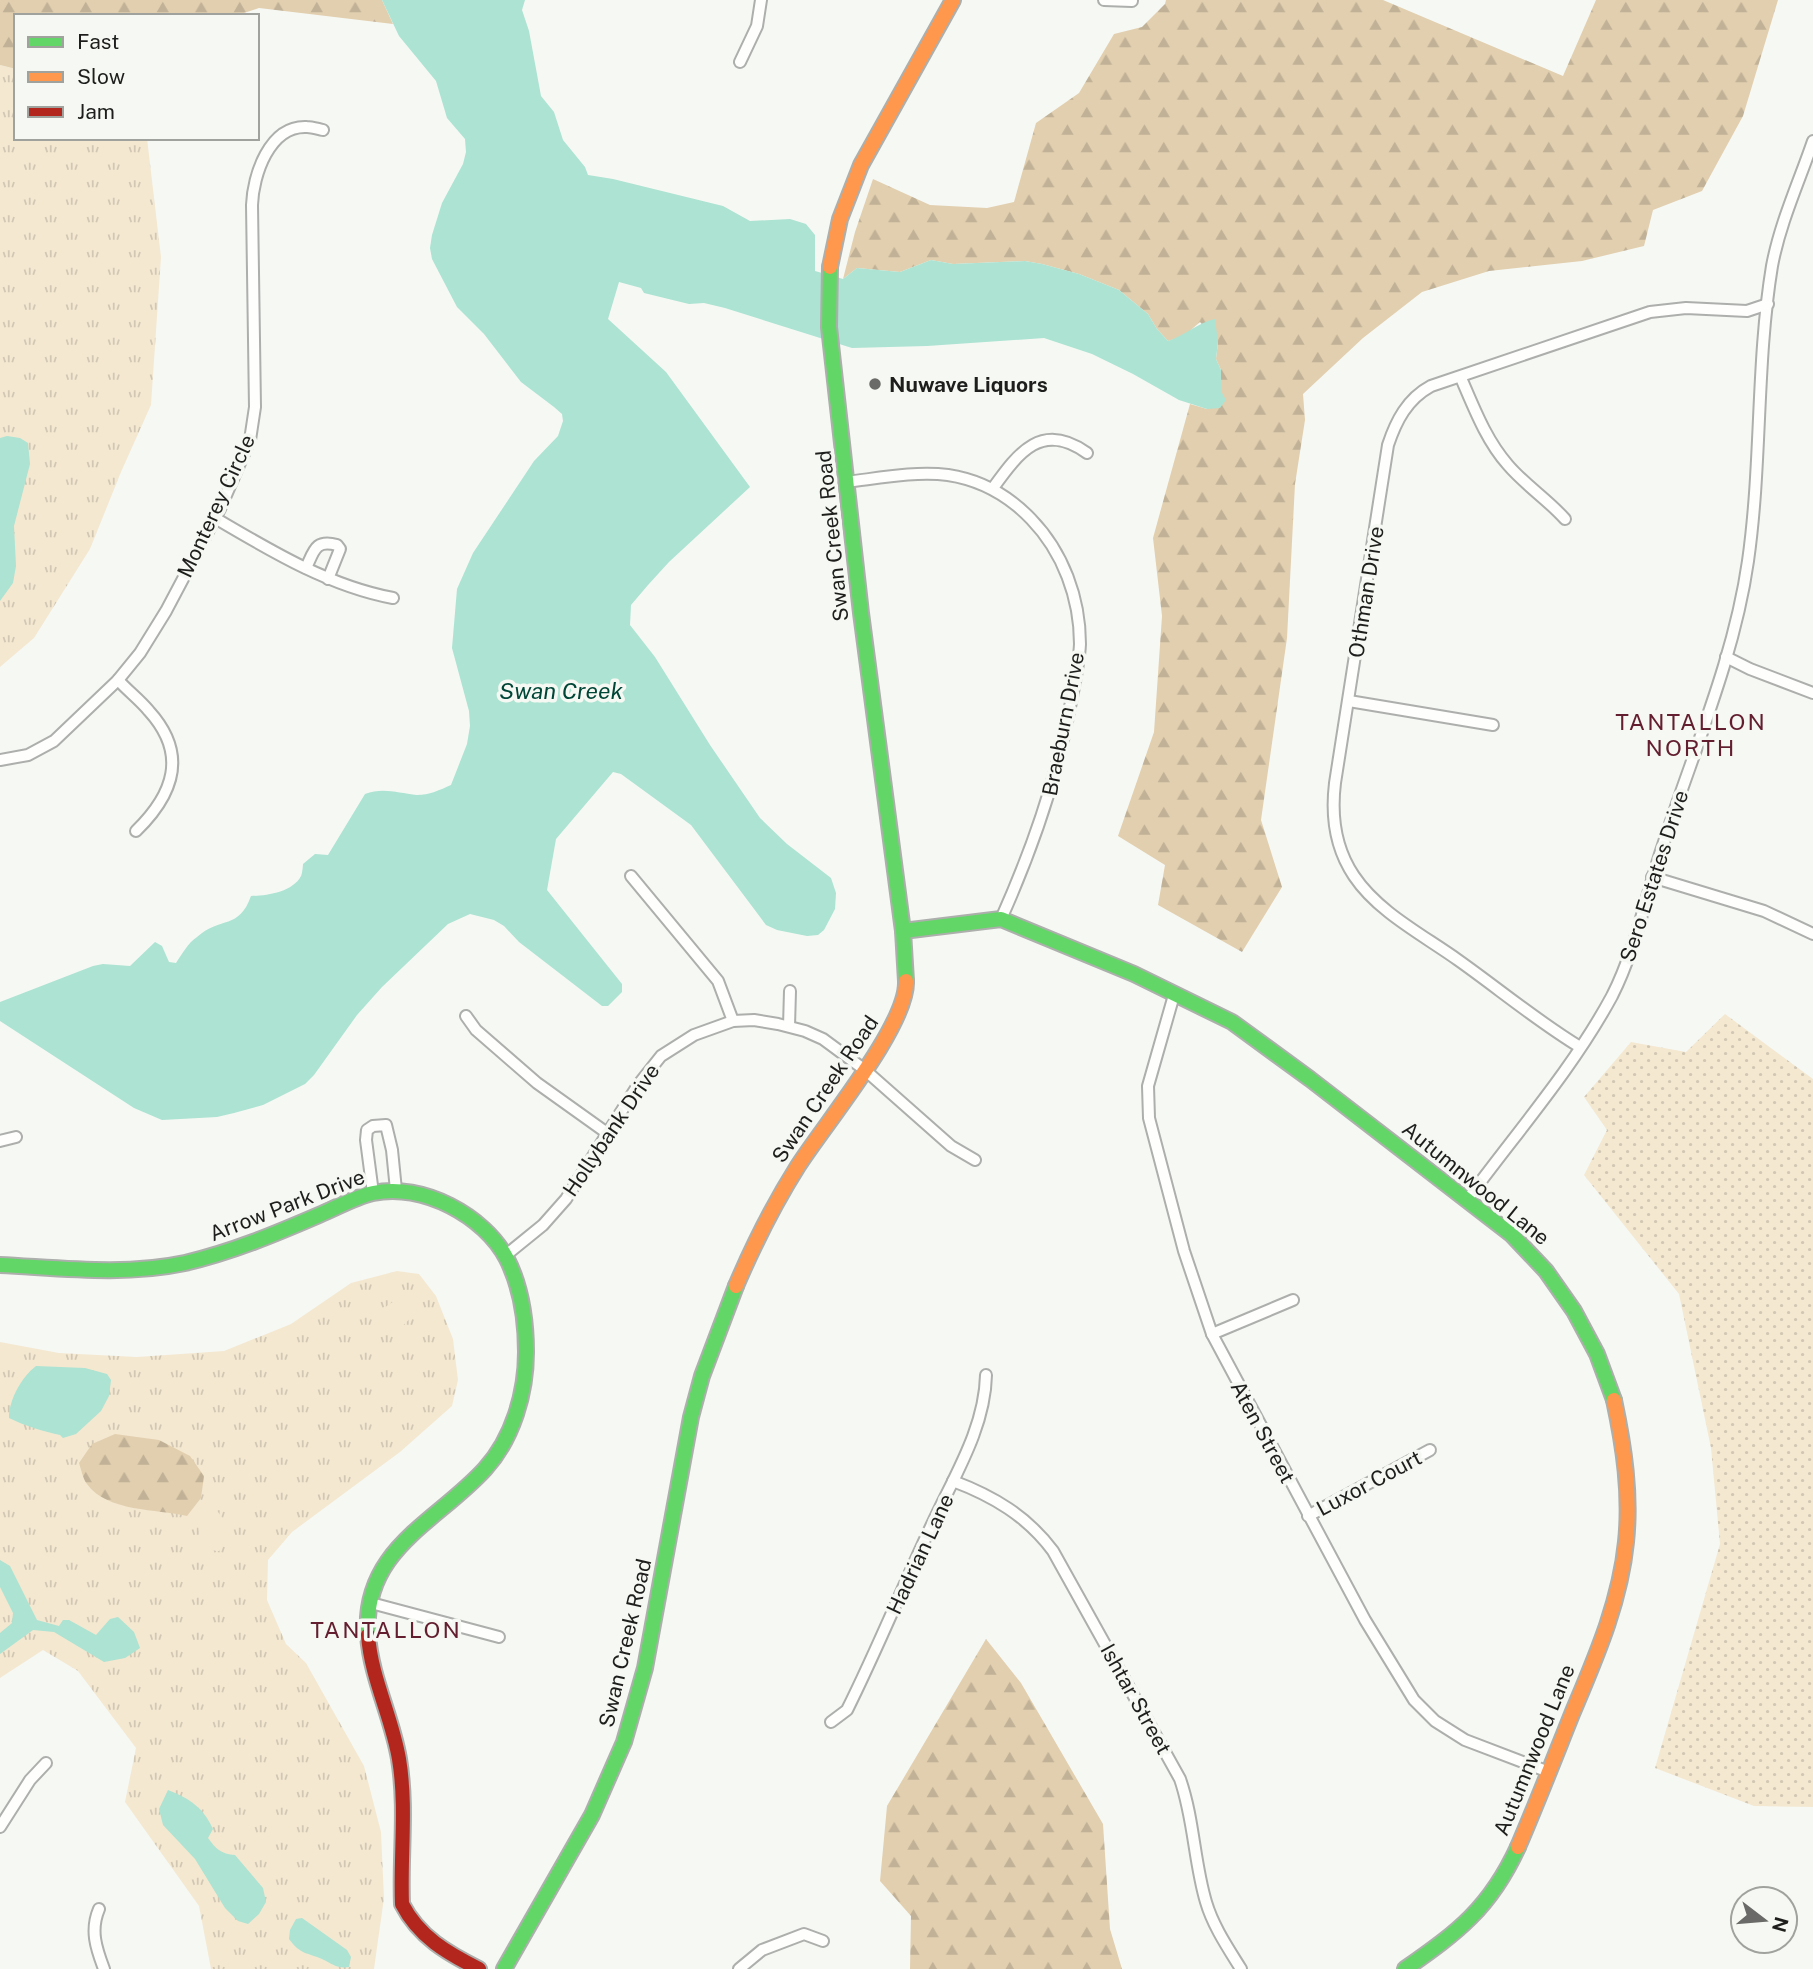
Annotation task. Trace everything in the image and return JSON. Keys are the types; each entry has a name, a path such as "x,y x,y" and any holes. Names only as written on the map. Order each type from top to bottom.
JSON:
{"street":[{"path":"740,62 757,26 761,0"},
{"name":"Swan Creek Road","path":"504,1969 592,1815 624,1742 645,1668 691,1417 722,1319 749,1254 780,1197 827,1122 887,1036 903,1001 906,987 903,931 861,613 828,304 834,246 849,191 953,0"},
{"path":"1104,0 1132,1"},
{"name":"Monterey Circle","path":"0,760 28,755 46,747 118,680 152,635 215,518 245,454 253,432 255,416 252,205 255,178 265,155 285,134 307,127 323,130"},
{"name":"Sero Estates Drive","path":"1466,1200 1562,1077 1592,1030 1621,976 1726,657 1744,585 1753,516 1768,304 1779,236 1813,141"},
{"name":"Othman Drive","path":"1580,1047 1405,923 1369,893 1355,877 1341,850 1333,813 1335,783 1384,466 1392,432 1401,415 1417,396 1431,386 1461,378 1525,353 1650,312 1686,308 1747,311 1768,304"},
{"path":"1461,378 1498,453 1565,519"},
{"path":"993,488 1020,454 1045,439 1064,440 1087,453"},
{"name":"Braeburn Drive","path":"847,482 911,475 948,475 993,488 1013,501 1036,524 1060,560 1074,600 1080,643 1069,713 1051,792 1024,869 1001,919"},
{"path":"215,518 328,579 372,594 393,597"},
{"path":"306,568 318,545 323,542 337,545 340,549 328,579"},
{"path":"1726,657 1813,693"},
{"path":"118,680 158,722 172,750 172,769 165,793 156,809 136,831"},
{"path":"1349,701 1493,725"},
{"path":"631,876 718,981 733,1021"},
{"path":"1652,877 1764,911 1813,934"},
{"name":"Autumnwood Lane","path":"903,931 1001,919 1134,974 1241,1027 1512,1235 1559,1285 1579,1316 1595,1349 1610,1384 1623,1436 1629,1500 1626,1546 1617,1591 1604,1633 1549,1772 1513,1858 1493,1894 1457,1930 1405,1969"},
{"path":"789,1026 790,991"},
{"name":"Aten Street","path":"1174,995 1149,1086 1149,1118 1184,1251 1212,1334 1308,1516 1387,1659 1414,1700 1426,1713 1465,1740 1549,1772"},
{"path":"466,1016 476,1030 537,1083 607,1133"},
{"name":"Hollybank Drive","path":"506,1255 555,1212 645,1075 661,1056 687,1038 733,1021 754,1020 789,1026 823,1039 865,1070 951,1146 975,1160"},
{"path":"373,1193 366,1140 367,1130 373,1126 386,1125 392,1150 396,1190"},
{"path":"0,1141 16,1138"},
{"name":"Arrow Park Drive","path":"0,1265 106,1271 183,1263 235,1250 373,1193 396,1190 429,1197 459,1209 484,1228 506,1255 520,1302 527,1350 527,1364 515,1417 483,1471 391,1555 374,1585 367,1649 374,1680 394,1740 403,1796 402,1904 408,1918 429,1940 479,1969"},
{"path":"1212,1334 1293,1300"},
{"name":"Hadrian Lane","path":"831,1722 847,1710 953,1481 979,1418 986,1391 986,1375"},
{"name":"Luxor Court","path":"1308,1516 1430,1450"},
{"name":"Ishtar Street","path":"953,1481 980,1491 1017,1513 1036,1529 1053,1551 1180,1779 1206,1902 1219,1933 1241,1969"},
{"path":"371,1603 499,1637"},
{"path":"0,1827 30,1780 46,1763"},
{"path":"99,1909 93,1931 104,1969"},
{"path":"739,1969 762,1950 804,1934 823,1941"}],"green space":[{"path":"0,0 382,0 393,24 259,8 241,14 14,14 14,68 0,65"},
{"path":"1166,0 1383,0 1563,76 1596,0 1778,0 1743,116 1702,191 1653,210 1644,246 1582,261 1489,271 1422,292 1363,338 1303,394 1305,420 1295,484 1287,638 1261,820 1282,887 1242,952 1158,905 1165,865 1118,836 1154,732 1162,616 1153,538 1190,404 1207,409 1221,391 1221,370 1216,359 1218,342 1200,322 1184,336 1168,341 1148,314 1119,290 1079,274 1025,261 953,264 931,260 900,272 857,268 843,279 873,179 930,205 987,208 1014,202 1036,123 1079,93 1114,34 1142,27"},
{"path":"0,65 14,68 14,140 147,140 161,257 151,405 90,549 34,638 0,667"},
{"path":"1725,1014 1813,1079 1813,1807 1754,1806 1655,1768 1720,1544 1711,1448 1679,1294 1584,1175 1607,1130 1584,1097 1631,1042 1686,1052"},
{"path":"397,1271 419,1274 436,1296 453,1339 458,1380 452,1406 400,1452 292,1532 268,1560 267,1600 286,1644 306,1663 364,1766 381,1832 384,1898 374,1969 211,1969 199,1906 125,1802 136,1748 78,1671 43,1650 0,1678 0,1342 59,1353 137,1357 224,1351 291,1324 351,1283"},
{"path":"395,1301 406,1306 411,1317 399,1328 385,1331 377,1325 378,1317 385,1307"},
{"path":"115,1434 159,1440 190,1456 204,1476 201,1498 187,1516 120,1505 96,1493 87,1484 79,1463 92,1444"},
{"path":"205,1509 218,1512 226,1527 227,1537 219,1551 208,1548 198,1529 198,1517"},
{"path":"986,1639 1021,1683 1103,1824 1110,1929 1122,1969 910,1969 911,1916 880,1881 887,1806"}],"water":[{"name":"Swan Creek","path":"382,0 525,0 522,10 529,31 541,96 554,112 563,140 585,167 588,175 723,206 750,221 790,219 806,224 815,235 815,271 843,279 857,268 900,272 931,260 953,264 1025,261 1079,274 1119,290 1148,314 1168,341 1215,319 1218,342 1216,359 1221,370 1221,391 1226,400 1220,408 1207,409 1179,400 1092,354 1044,338 852,348 725,308 704,303 689,304 644,293 641,288 619,282 608,319 666,372 750,487 648,585 631,605 630,625 655,657 760,818 787,844 831,878 836,893 835,909 824,930 818,935 807,936 766,925 691,825 621,774 613,772 556,839 547,890 622,984 622,992 608,1006 602,1006 519,942 504,926 494,920 470,914 448,924 382,987 357,1015 305,1084 263,1105 234,1113 217,1117 162,1120 134,1108 0,1021 0,1002 93,966 130,966 155,942 162,946 169,962 176,963 197,937 241,914 251,896 271,894 292,886 301,875 303,864 315,854 328,855 365,794 384,791 421,795 451,785 467,744 470,726 469,711 452,648 457,589 473,553 534,461 558,436 563,421 562,414 521,382 484,334 457,307 432,259 432,235 442,203 463,164 465,139 447,118 436,81 399,36"},
{"path":"0,438 20,438 28,443 30,464 14,526 16,566 13,583 0,601"},
{"path":"36,1366 85,1368 107,1374 111,1380 109,1396 101,1411 76,1434 63,1438 9,1418 17,1389"},
{"path":"0,1560 10,1566 37,1620 59,1626 63,1620 69,1620 96,1635 110,1619 118,1617 134,1632 140,1648 125,1658 104,1662 54,1632 33,1630 0,1654 0,1633 12,1623 13,1613 0,1587"},
{"path":"168,1790 189,1800 200,1809 213,1829 208,1838 211,1842 222,1852 235,1855 263,1888 266,1902 259,1914 248,1924 238,1921 225,1908 195,1859 163,1825 159,1809"},
{"path":"302,1918 347,1950 351,1957 349,1967 335,1966 293,1944 289,1939 290,1930 296,1919"}],"traffic: fast":[{"path":"830,267 829,327 861,613 903,931 906,981"},
{"path":"903,931 1001,919 1134,974 1232,1022 1512,1235 1546,1271 1574,1311 1597,1354 1614,1400"},
{"path":"0,1265 116,1270 185,1263 253,1242 359,1197 392,1191 431,1198 468,1216 484,1229 507,1259 522,1305 526,1352 524,1383 516,1414 503,1443 485,1469 425,1522 390,1559 377,1580 369,1605 368,1635"},
{"path":"504,1969 592,1815 624,1742 645,1668 691,1417 702,1376 736,1286"},
{"path":"1405,1969 1457,1930 1484,1903 1518,1847"}],"traffic: slow":[{"path":"830,267 840,219 861,165 953,0"},
{"path":"736,1286 789,1180 862,1075 894,1023 903,1000 906,981"},
{"path":"1518,1847 1598,1651 1623,1565 1628,1506 1624,1453 1614,1400"}],"traffic: jam":[{"path":"368,1635 373,1667 399,1759 403,1813 402,1904 425,1935 479,1969"}],"place":[{"name":"Nuwave Liquors","path":"875,384"}],"district":[{"name":"TANTALLON NORTH","path":"1691,734"},
{"name":"TANTALLON","path":"386,1629"}]}
